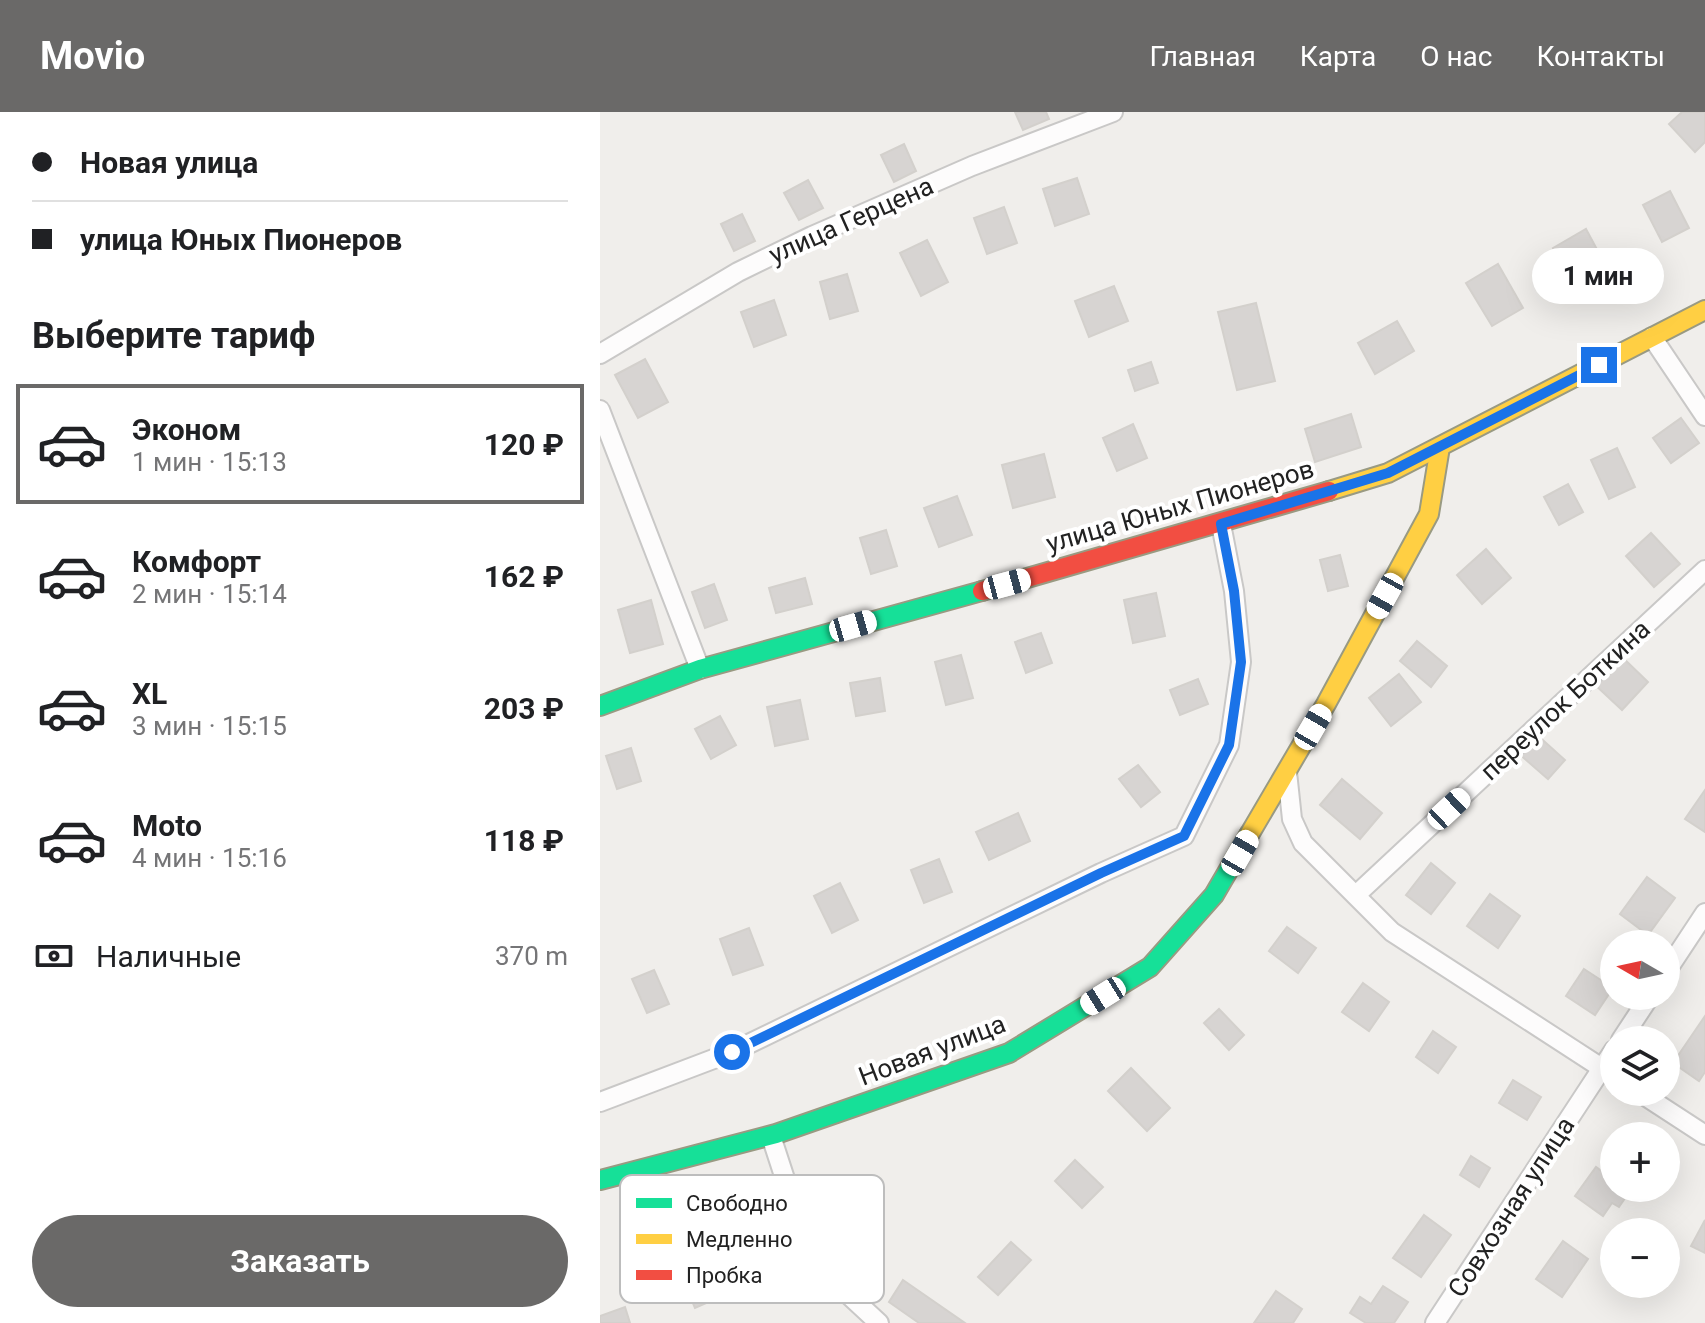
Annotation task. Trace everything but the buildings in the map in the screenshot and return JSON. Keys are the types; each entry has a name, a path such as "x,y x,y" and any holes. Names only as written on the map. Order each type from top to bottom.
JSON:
{"street":[{"name":"улица Герцена","path":"600,354 738,272 812,236 972,166 1113,112"},
{"name":"улица Юных Пионеров","path":"600,706 700,669 1221,524 1388,473 1705,310"},
{"path":"1652,337 1705,416"},
{"path":"600,410 700,669"},
{"name":"Новая улица","path":"600,1180 771,1136 1009,1053 1150,967 1214,895 1287,772 1429,514 1440,447"},
{"path":"600,1102 732,1052 1101,873 1184,836 1229,745 1241,662 1234,591 1221,524"},
{"name":"переулок Боткина","path":"1356,895 1705,570"},
{"path":"1287,772 1288,795 1296,832 1303,843 1392,932 1600,1067"},
{"path":"1680,951 1705,913"},
{"name":"Совхозная улица","path":"1435,1323 1600,1084"},
{"path":"1660,1106 1705,1135"},
{"path":"771,1136 784,1175"},
{"path":"857,1303 879,1323"}],"traffic: fast":[{"path":"600,706 700,669 982,591"},
{"path":"600,1180 776,1134 1009,1053 1150,967 1214,895 1249,835"}],"traffic: slow":[{"path":"1329,491 1388,473 1705,310"},
{"path":"1249,835 1326,704 1429,514 1440,447"}],"traffic: jam":[{"path":"982,591 1329,491"}],"route":[{"path":"732,1052 1101,873 1184,836 1229,745 1241,662 1234,591 1221,524 1388,473 1599,365"}]}
